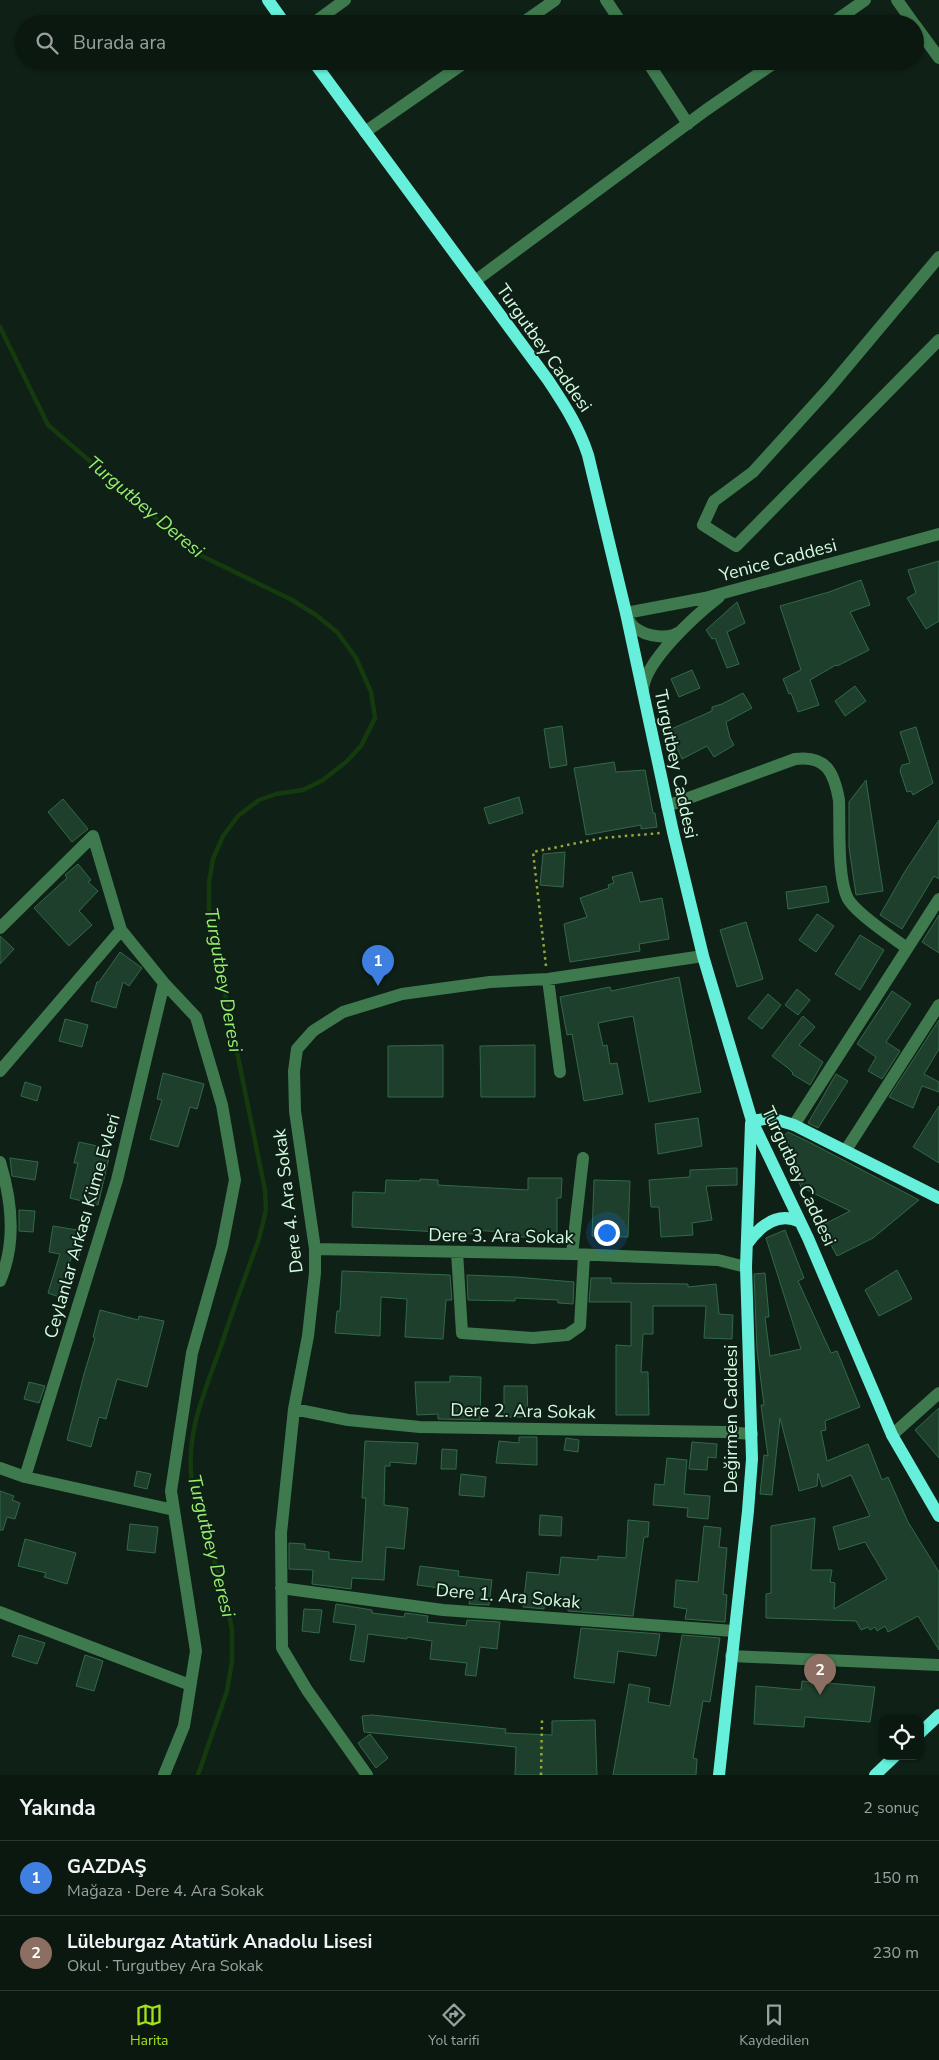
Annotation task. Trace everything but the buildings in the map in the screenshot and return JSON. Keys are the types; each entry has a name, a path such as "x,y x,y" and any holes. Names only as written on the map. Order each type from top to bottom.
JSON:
{"main road":[{"path":"268,0 279,15"},
{"name":"Turgutbey Caddesi","path":"320,70 548,380 575,421 582,436 626,613 672,832 703,956 752,1121 808,1238 892,1435 939,1516"},
{"path":"752,1121 770,1118 794,1125 939,1198"},
{"name":"Değirmen Caddesi","path":"719,1775 748,1511 752,1434 746,1267 752,1121"},
{"path":"747,1244 758,1230 770,1222 786,1217 800,1222"},
{"path":"924,1729 939,1715"},
{"path":"875,1775 891,1760"}],"street":[{"path":"324,15 345,0"},
{"path":"534,15 555,0"},
{"path":"606,0 616,15"},
{"path":"844,15 865,0"},
{"path":"897,0 908,15"},
{"path":"924,37 939,58"},
{"path":"365,132 454,70"},
{"path":"652,70 688,124"},
{"path":"475,280 764,70"},
{"path":"939,257 830,387 753,472 714,502 703,525 736,546 939,340"},
{"name":"Yenice Caddesi","path":"626,613 725,593 939,534"},
{"path":"644,696 644,682 647,675 681,630 725,593"},
{"path":"626,613 634,627 646,633 668,636 681,630"},
{"path":"667,806 795,759 807,758 820,761 829,769 837,788 842,876 848,900 870,921 908,948"},
{"path":"0,928 93,836 121,930 164,983 196,1017 222,1105 235,1180 222,1247 192,1353 171,1491 196,1651 184,1726 164,1775"},
{"path":"794,1125 939,899"},
{"path":"0,1071 121,930"},
{"name":"Dere 4. Ara Sokak","path":"367,1775 307,1690 282,1648 281,1533 294,1409 314,1298 315,1249 295,1111 294,1070 297,1049 313,1031 343,1012 402,994 490,982 548,979 703,956"},
{"path":"548,979 560,1072"},
{"name":"Ceylanlar Arkası Küme Evleri","path":"25,1476 117,1180 164,983"},
{"path":"846,1150 939,1005"},
{"path":"457,1252 462,1333 533,1338 567,1335 580,1326 578,1255 583,1158"},
{"path":"0,1162 10,1205 12,1237 0,1281"},
{"name":"Dere 3. Ara Sokak","path":"315,1249 718,1260 746,1267"},
{"path":"892,1435 939,1393"},
{"name":"Dere 2. Ara Sokak","path":"294,1409 348,1420 420,1427 752,1434"},
{"path":"0,1468 25,1476 174,1510"},
{"name":"Dere 1. Ara Sokak","path":"281,1588 443,1610 734,1631"},
{"path":"0,1612 190,1685"},
{"path":"731,1656 939,1665"}],"path":[{"path":"548,979 533,852 602,838 672,832"},
{"path":"541,1775 542,1719"}],"waterway":[{"name":"Turgutbey Deresi","path":"0,327 48,425 196,553 292,600 316,615 337,632 356,658 371,692 375,718 361,746 346,762 323,780 303,790 276,794 259,800 238,816 223,836 213,859 209,882 209,914 265,1190 266,1210 259,1239 203,1396 191,1447 192,1482 226,1601 232,1629 232,1661 227,1691 198,1775"}],"place":[{"name":"GAZDAŞ","path":"378,986"},
{"name":"Lüleburgaz Atatürk Anadolu Lisesi","path":"820,1695"}]}
